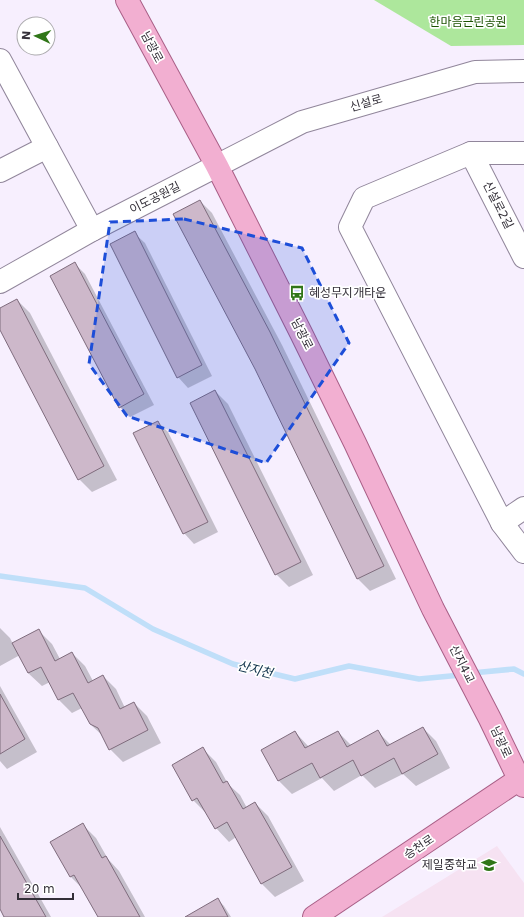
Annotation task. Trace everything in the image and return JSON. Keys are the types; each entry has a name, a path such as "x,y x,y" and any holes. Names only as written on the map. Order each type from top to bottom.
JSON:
{"main road":[{"name":"남광로","path":"127,0 217,166 331,394 433,609"},
{"name":"산지4교","path":"433,609 490,719"},
{"name":"남광로","path":"490,719 522,781"},
{"name":"승천로","path":"314,917 522,781"}],"street":[{"path":"2,67 92,230"},
{"name":"신설로","path":"217,166 302,122 475,72 524,71"},
{"path":"0,172 47,147"},
{"path":"524,153 471,153 364,198 350,227 502,523 524,552"},
{"name":"신설로2길","path":"471,153 524,257"},
{"name":"이도공원길","path":"0,282 92,230 217,166"},
{"path":"502,523 524,508"}],"highlighted area":[{"path":"184,219 302,248 349,343 266,463 127,416 89,364 110,222"}],"shaded area":[{"name":"제일중학교","path":"497,846 524,883 524,917 382,917"}],"green space":[{"name":"한마음근린공원","path":"374,0 524,0 524,45 451,46"}],"building":[{"path":"200,200 270,332 384,566 357,579 255,369 173,214"},
{"path":"135,231 202,365 177,378 110,244"},
{"path":"75,262 144,394 119,408 50,276"},
{"path":"17,299 104,466 78,480 0,330 0,308"},
{"path":"215,390 301,562 275,575 190,403"},
{"path":"158,421 208,522 183,534 133,433"},
{"path":"39,629 55,661 72,652 88,683 103,675 120,709 134,702 148,730 109,750 98,728 90,724 73,693 58,700 41,667 28,673 12,643"},
{"path":"0,694 25,739 0,754"},
{"path":"423,727 438,754 402,774 394,758 361,776 353,760 320,778 312,763 278,781 261,750 295,731 305,748 338,731 347,747 378,730 387,746"},
{"path":"203,747 223,783 227,781 243,809 255,802 292,867 261,884 227,822 215,829 197,798 192,801 172,765"},
{"path":"83,823 102,858 106,856 140,917 98,917 74,875 70,877 50,842"},
{"path":"0,836 46,917 4,917 0,909"},
{"path":"218,898 228,917 185,917"}],"waterway":[{"name":"산지천","path":"0,576 85,588 153,629 233,664 295,679 349,666 419,679 461,675"},
{"name":"산지천","path":"472,673 514,669 524,674"}],"place":[{"name":"혜성무지개타운","path":"297,293"},
{"name":"제일중학교","path":"489,865"}]}
